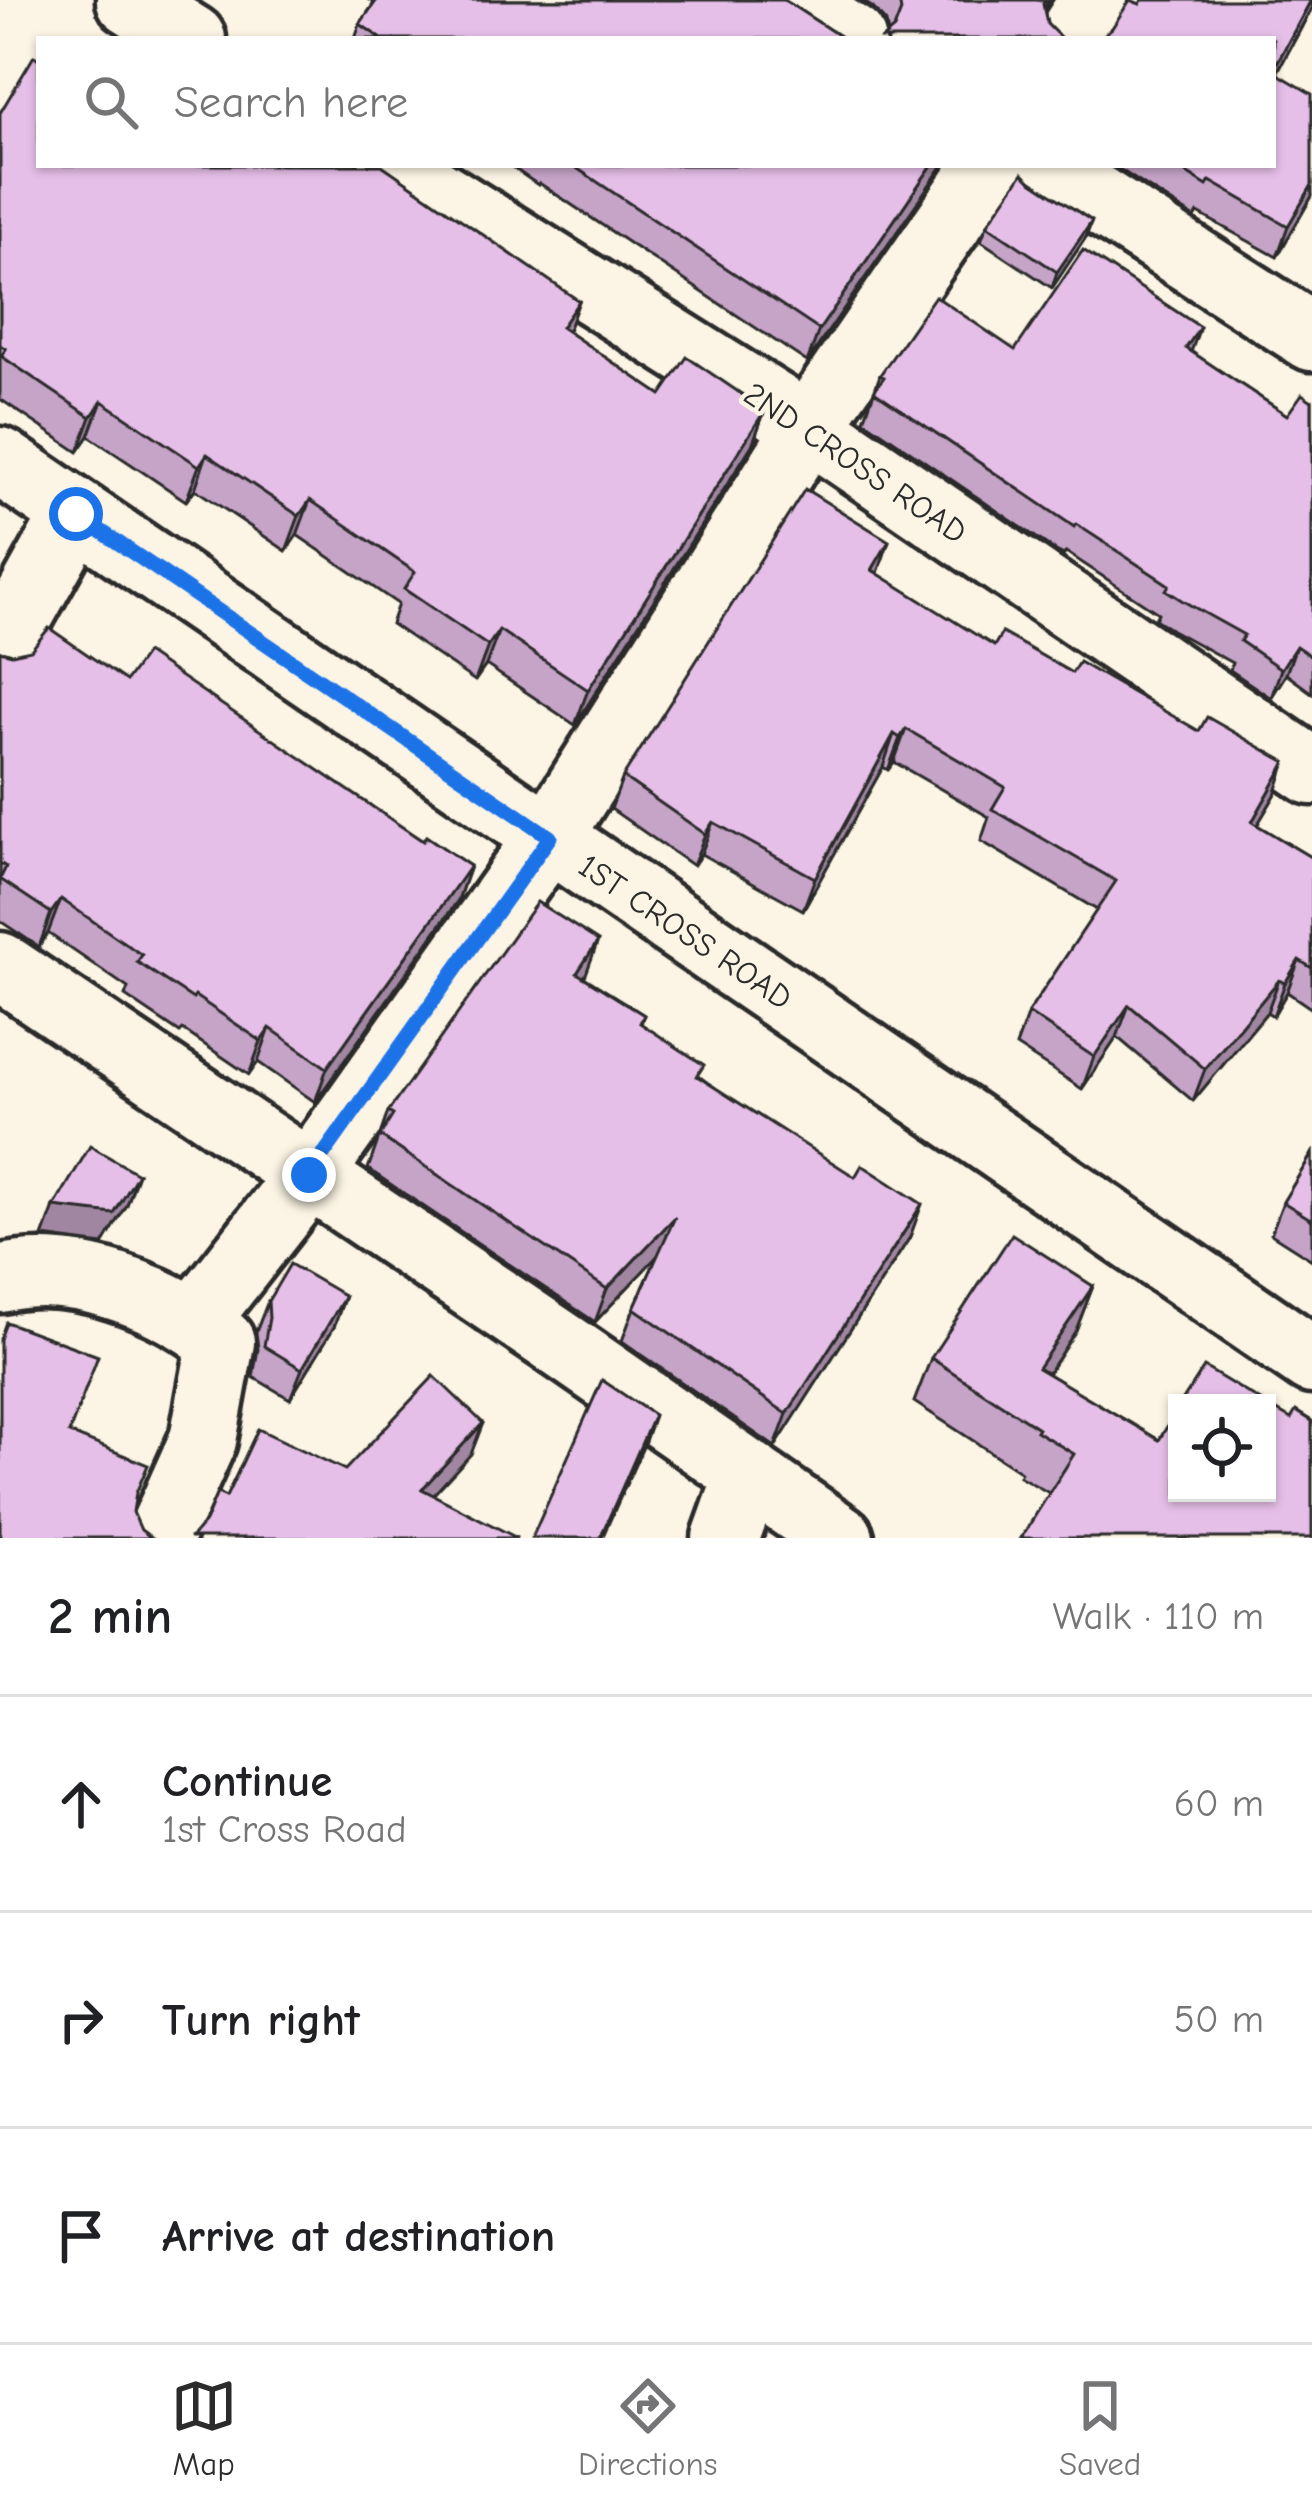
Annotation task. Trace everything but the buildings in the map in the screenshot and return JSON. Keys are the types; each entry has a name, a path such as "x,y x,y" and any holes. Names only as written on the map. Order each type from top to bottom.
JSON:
{"street":[{"path":"130,0 187,36"},
{"path":"793,0 847,36"},
{"path":"1071,36 1094,0"},
{"name":"2ND CROSS ROAD","path":"397,168 808,427 1312,770"},
{"path":"195,1321 309,1175 550,837 808,427 986,168"},
{"path":"1049,168 1312,337"},
{"name":"1ST CROSS ROAD","path":"0,461 1312,1360"},
{"path":"0,651 76,514"},
{"path":"0,966 840,1538"},
{"path":"0,1279 42,1274 146,1296 195,1321 221,1342 203,1441 159,1538"},
{"path":"726,1538 749,1474"}],"route":[{"path":"76,514 550,837 309,1175"}]}
